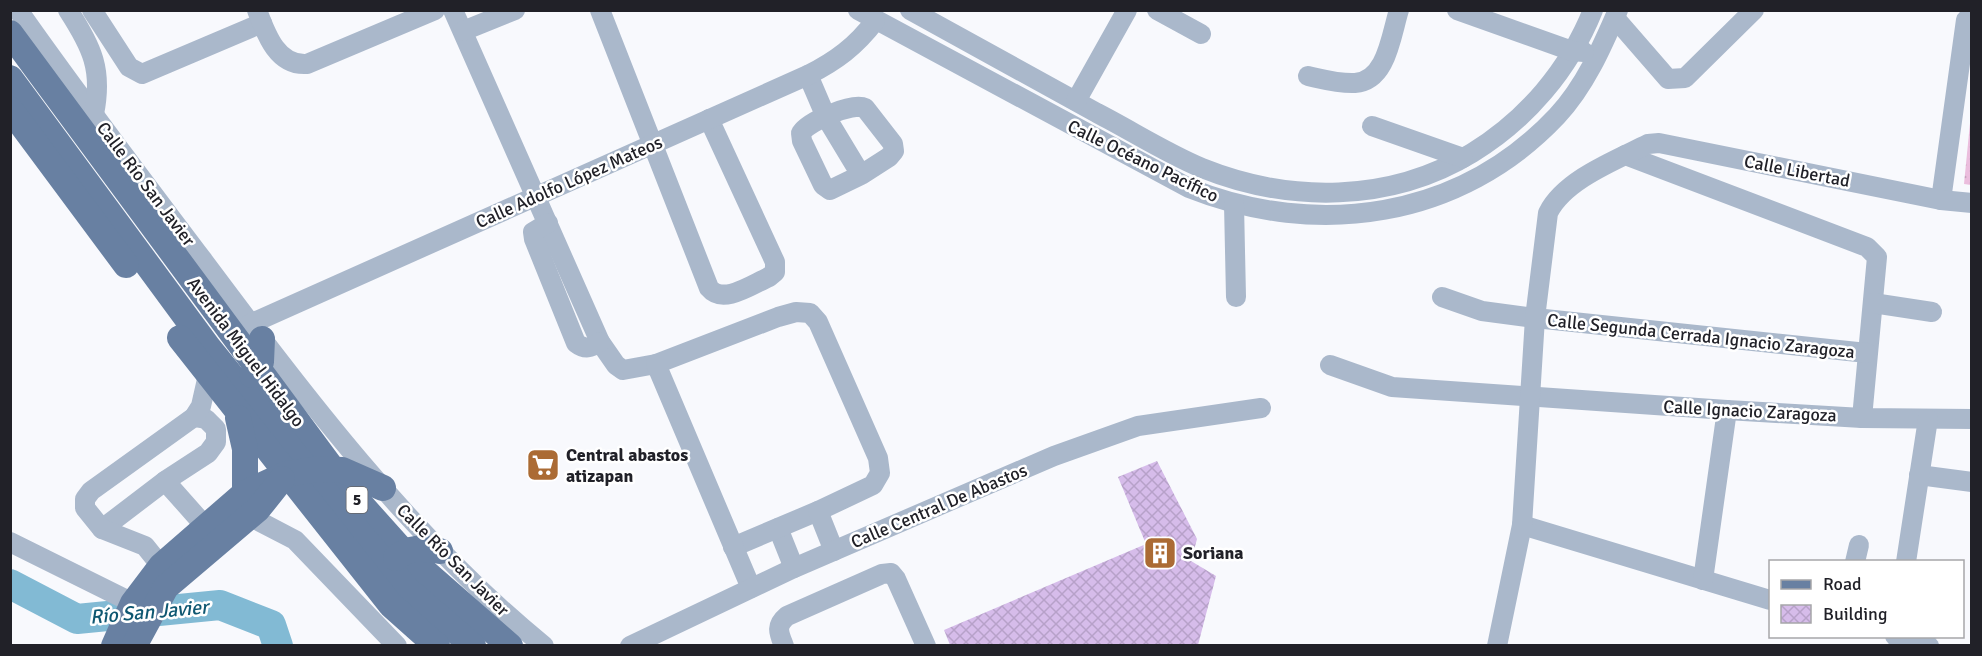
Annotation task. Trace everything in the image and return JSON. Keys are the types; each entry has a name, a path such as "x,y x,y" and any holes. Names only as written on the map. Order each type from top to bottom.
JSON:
{"main road":[{"name":"Avenida Miguel Hidalgo","path":"10,33 247,331 348,490 407,556 510,645"},
{"name":"Avenida Miguel Hidalgo","path":"10,78 208,346 407,589 473,645"},
{"path":"10,109 208,375 286,474 384,596 437,645"},
{"path":"208,375 225,384 246,380 261,362 247,331"},
{"path":"132,621 247,504 286,474 303,447 305,396"},
{"path":"237,412 246,448 247,504"},
{"path":"286,474 330,468 342,470 383,488"},
{"path":"132,621 161,566 205,526 247,504"},
{"path":"384,596 388,572 396,558 407,549 440,551"}],"street":[{"name":"Calle Río San Javier","path":"18,10 247,331 440,551 506,615 544,645"},
{"path":"68,10 86,38 95,64 98,93 94,114"},
{"path":"92,10 129,67 142,74 260,17 284,60 295,65 307,64 435,10"},
{"path":"453,10 600,342 616,365 623,370 656,364 796,312 810,313 818,322 878,458 879,473 873,485 733,547"},
{"path":"463,31 515,10"},
{"path":"600,10 709,288 715,294 723,296 769,277 775,272 775,262 709,119"},
{"name":"Calle Océano Pacífico","path":"858,10 1189,188 1234,204 1291,215 1336,216 1377,212 1423,202 1496,167 1531,141 1558,115 1599,54 1616,14"},
{"name":"Calle Océano Pacífico","path":"910,10 1199,167 1267,188 1305,193 1345,193 1382,188 1426,176 1463,158 1512,126 1555,79 1593,10"},
{"path":"1076,101 1127,10"},
{"path":"1157,10 1201,34"},
{"path":"1308,76 1354,83 1368,80 1379,71 1399,10"},
{"path":"1457,10 1572,51 1599,54"},
{"path":"1616,14 1668,79 1676,80 1685,78 1754,10"},
{"path":"1941,200 1966,20"},
{"name":"Calle Adolfo López Mateos","path":"247,331 837,61 859,42 875,21"},
{"path":"808,75 826,117 861,175"},
{"path":"860,105 866,108 892,144 894,151 890,157 861,175 830,190 823,185 802,141 801,133 805,127 860,105"},
{"path":"1372,126 1463,158"},
{"name":"Calle Libertad","path":"1625,155 1648,144 1659,143 1941,200 1971,203"},
{"path":"1497,645 1522,525 1535,318 1548,213 1554,201 1566,189 1625,155 1867,247 1877,257 1862,417"},
{"path":"1234,204 1236,297"},
{"name":"Calle Segunda Cerrada Ignacio Zaragoza","path":"1442,297 1482,311 1535,318 1867,353"},
{"path":"1873,303 1932,312"},
{"path":"656,364 751,588"},
{"path":"1330,365 1392,387 1529,398"},
{"path":"161,566 145,546 102,529 85,508 85,499 92,491 194,417 201,406 208,375"},
{"name":"Calle Ignacio Zaragoza","path":"1529,398 1862,417 1971,419"},
{"name":"Calle Central De Abastos","path":"630,645 794,568 1054,456 1138,426 1260,408"},
{"path":"1703,580 1727,410"},
{"path":"102,529 165,481 208,453 216,442 216,429 206,419 194,417"},
{"path":"1906,560 1928,419"},
{"path":"1919,475 1971,483"},
{"path":"165,481 205,526"},
{"path":"247,504 295,540 397,645"},
{"path":"818,511 834,551"},
{"path":"1522,525 1769,600"},
{"path":"778,528 794,568"},
{"path":"10,542 132,621"},
{"path":"784,645 778,629 780,622 787,616 882,574 891,573 896,579 926,645"},
{"path":"358,606 384,596"},
{"path":"1903,638 1929,645"}],"shaded area":[{"path":"1971,113 1971,185 1964,184"}],"building":[{"name":"Soriana","path":"1157,461 1197,539 1191,561 1216,576 1198,645 950,645 944,630 1146,544 1118,477"}],"waterway":[{"name":"Río San Javier","path":"10,584 77,619 220,605 271,625 278,646"}],"place":[{"name":"Central abastos atizapan","path":"543,465"},
{"name":"Soriana","path":"1160,553"}]}
